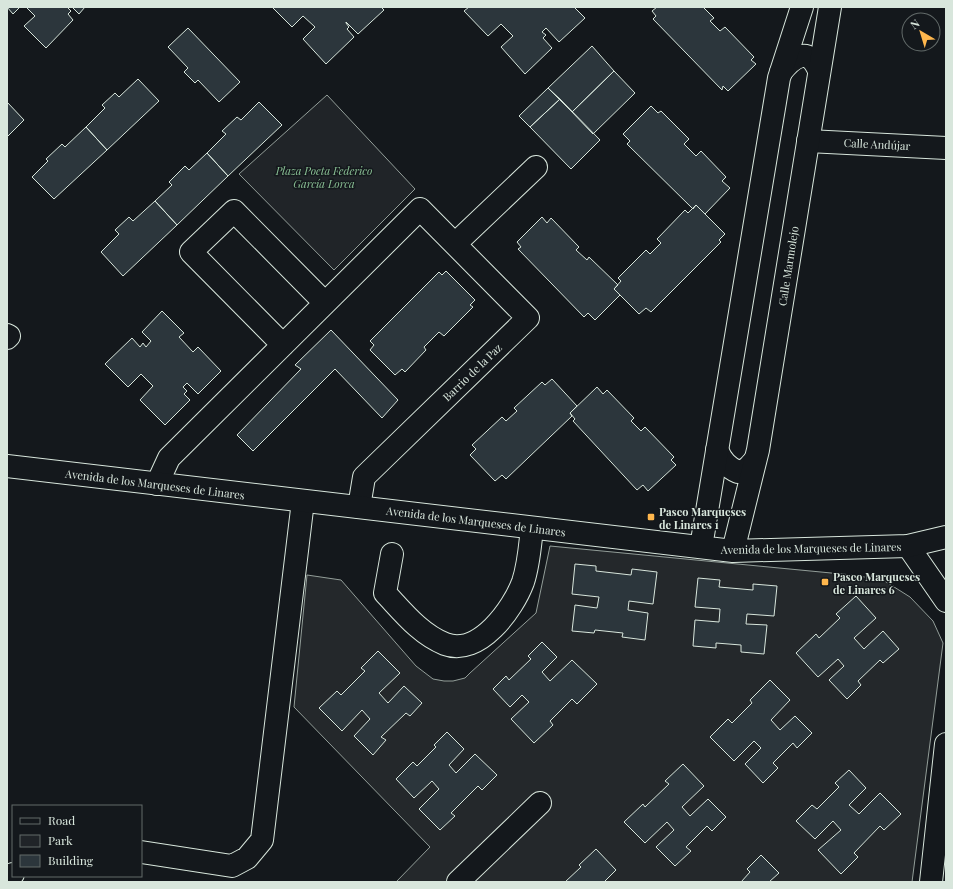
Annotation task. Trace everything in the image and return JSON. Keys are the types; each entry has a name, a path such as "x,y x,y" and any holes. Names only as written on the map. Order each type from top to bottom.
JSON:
{"street":[{"path":"701,547 778,86 802,7"},
{"name":"Calle Marmolejo","path":"733,551 758,450 830,7"},
{"path":"781,72 791,61 806,56 814,60 819,71"},
{"name":"Calle Andújar","path":"808,141 946,148"},
{"path":"455,244 536,167"},
{"name":"Barrio de la Paz","path":"157,484 169,458 420,209 528,318 364,477 359,507"},
{"path":"283,345 191,252 234,211 325,303"},
{"path":"717,450 725,464 738,472 748,468 755,460"},
{"name":"Avenida de los Marqueses de Linares","path":"7,466 733,551 908,546 946,537"},
{"path":"142,852 232,866 247,858 262,840 303,501"},
{"path":"392,554 385,593 406,616 427,635 448,645 464,646 474,643 494,627 517,594 525,572 532,528"},
{"path":"908,546 946,601"},
{"path":"931,882 943,807 946,744"},
{"path":"458,882 540,803"}],"green space":[{"name":"Plaza Poeta Federico García Lorca","path":"327,95 415,189 334,270 239,174"}],"shaded area":[{"path":"550,546 852,575 883,580 910,597 933,621 943,643 912,882 396,882 430,847 294,707 307,575 341,580 416,666 433,679 453,681 465,678 536,613"}],"building":[{"path":"7,7 20,7 13,14"},
{"path":"26,7 67,7 71,11 68,14 73,20 46,48 24,26 35,16"},
{"path":"72,7 85,7 79,14"},
{"path":"272,7 381,7 384,10 358,34 346,22 349,27 347,29 354,37 326,64 303,39 315,27 303,16 292,27"},
{"path":"469,7 574,7 585,18 559,42 546,28 542,32 546,35 543,38 552,48 525,74 501,47 513,36 501,24 488,36 464,11"},
{"path":"657,7 703,7 714,18 710,21 720,31 725,27 754,57 751,60 756,64 728,91 723,86 722,90 653,19 656,16 652,11"},
{"path":"188,28 240,82 219,102 198,80 195,83 184,72 188,68 168,47"},
{"path":"592,46 614,71 572,112 548,88"},
{"path":"614,71 635,93 593,134 572,112"},
{"path":"138,79 159,101 107,150 86,127 105,108 102,105 115,93 119,97"},
{"path":"548,88 560,99 530,127 519,116"},
{"path":"560,99 600,140 571,169 530,127"},
{"path":"7,102 24,120 7,137"},
{"path":"259,102 282,125 228,176 207,153 226,134 222,131 237,117 241,120"},
{"path":"651,106 658,113 661,111 689,139 684,144 696,156 701,151 726,177 722,181 730,188 705,214 696,205 693,209 627,144 630,141 623,134"},
{"path":"86,127 107,150 54,199 32,177 48,161 46,159 62,144 65,147"},
{"path":"207,153 228,176 177,225 155,201 172,185 169,182 185,166 189,170"},
{"path":"155,201 177,225 123,276 101,252 119,234 115,230 129,217 133,221"},
{"path":"696,205 725,234 719,240 721,242 651,312 646,308 639,314 614,289 621,281 618,278 646,250 650,254 661,243 657,239 685,210 688,213"},
{"path":"542,217 547,223 551,218 579,247 576,250 587,260 589,257 618,285 614,289 620,295 595,320 588,313 584,317 518,249 521,247 517,242"},
{"path":"446,271 475,300 470,305 473,307 444,336 439,332 424,347 426,350 405,372 402,369 395,375 370,350 374,345 370,341 439,272 442,275"},
{"path":"162,311 184,333 179,337 193,352 198,347 221,371 198,394 187,383 183,387 187,391 184,394 190,400 165,425 140,400 153,386 141,374 128,387 105,364 132,338 140,347 143,343 146,347 151,341 142,332"},
{"path":"331,330 398,400 382,418 335,369 253,451 237,435 301,369 295,365"},
{"path":"552,379 577,406 570,413 572,416 506,479 502,475 495,481 470,455 476,449 472,445 502,417 506,421 517,411 514,408 542,382 545,385"},
{"path":"597,387 603,394 607,390 634,418 631,421 641,431 645,427 674,457 671,460 676,465 648,491 643,485 637,490 573,421 575,419 570,413"},
{"path":"575,564 596,566 596,571 631,575 632,569 657,572 653,604 629,601 628,610 648,613 645,640 622,637 623,633 595,630 594,633 572,631 575,605 597,608 599,597 572,594"},
{"path":"698,578 720,580 719,587 753,590 753,584 777,586 774,616 747,614 746,624 767,625 764,654 741,652 741,645 716,643 716,648 693,646 695,620 719,622 720,609 695,607"},
{"path":"856,596 876,618 854,638 864,649 883,631 899,649 883,663 880,660 858,681 861,685 847,699 829,680 844,666 838,659 818,677 796,653 816,634 819,638 840,618 836,614"},
{"path":"542,642 557,657 542,672 550,681 572,660 597,684 577,704 572,699 550,721 553,725 534,743 511,719 529,702 522,695 510,707 493,689 506,676 509,680 531,659 528,656"},
{"path":"378,651 400,673 379,693 388,703 404,686 422,703 410,716 406,713 381,737 386,740 373,755 354,736 370,719 362,710 342,731 319,708 337,691 341,695 365,671 361,668"},
{"path":"770,680 790,700 771,720 780,730 795,716 812,733 797,748 793,743 773,763 778,768 763,783 745,764 761,748 754,741 734,761 710,737 728,719 732,723 752,703 750,700"},
{"path":"447,732 464,749 449,765 456,773 475,754 497,775 482,790 478,786 451,813 455,816 440,830 419,809 439,789 432,781 414,798 396,779 413,762 417,766 436,747 434,745"},
{"path":"683,764 704,786 682,807 690,816 708,799 726,817 712,831 707,826 686,847 691,851 675,866 656,847 674,830 667,822 645,843 624,822 643,804 645,807 669,784 665,781"},
{"path":"849,770 866,788 849,805 859,814 880,793 901,814 884,830 880,826 854,853 858,857 841,874 818,850 841,830 833,821 815,839 796,821 812,805 817,809 839,787 835,783"},
{"path":"596,849 616,870 604,882 565,882 581,867 579,865"},
{"path":"761,855 779,873 769,882 741,882 750,872 747,869"}],"place":[{"name":"Paseo Marqueses de Linares 1","path":"651,517"},
{"name":"Paseo Marqueses de Linares 6","path":"825,582"}]}
